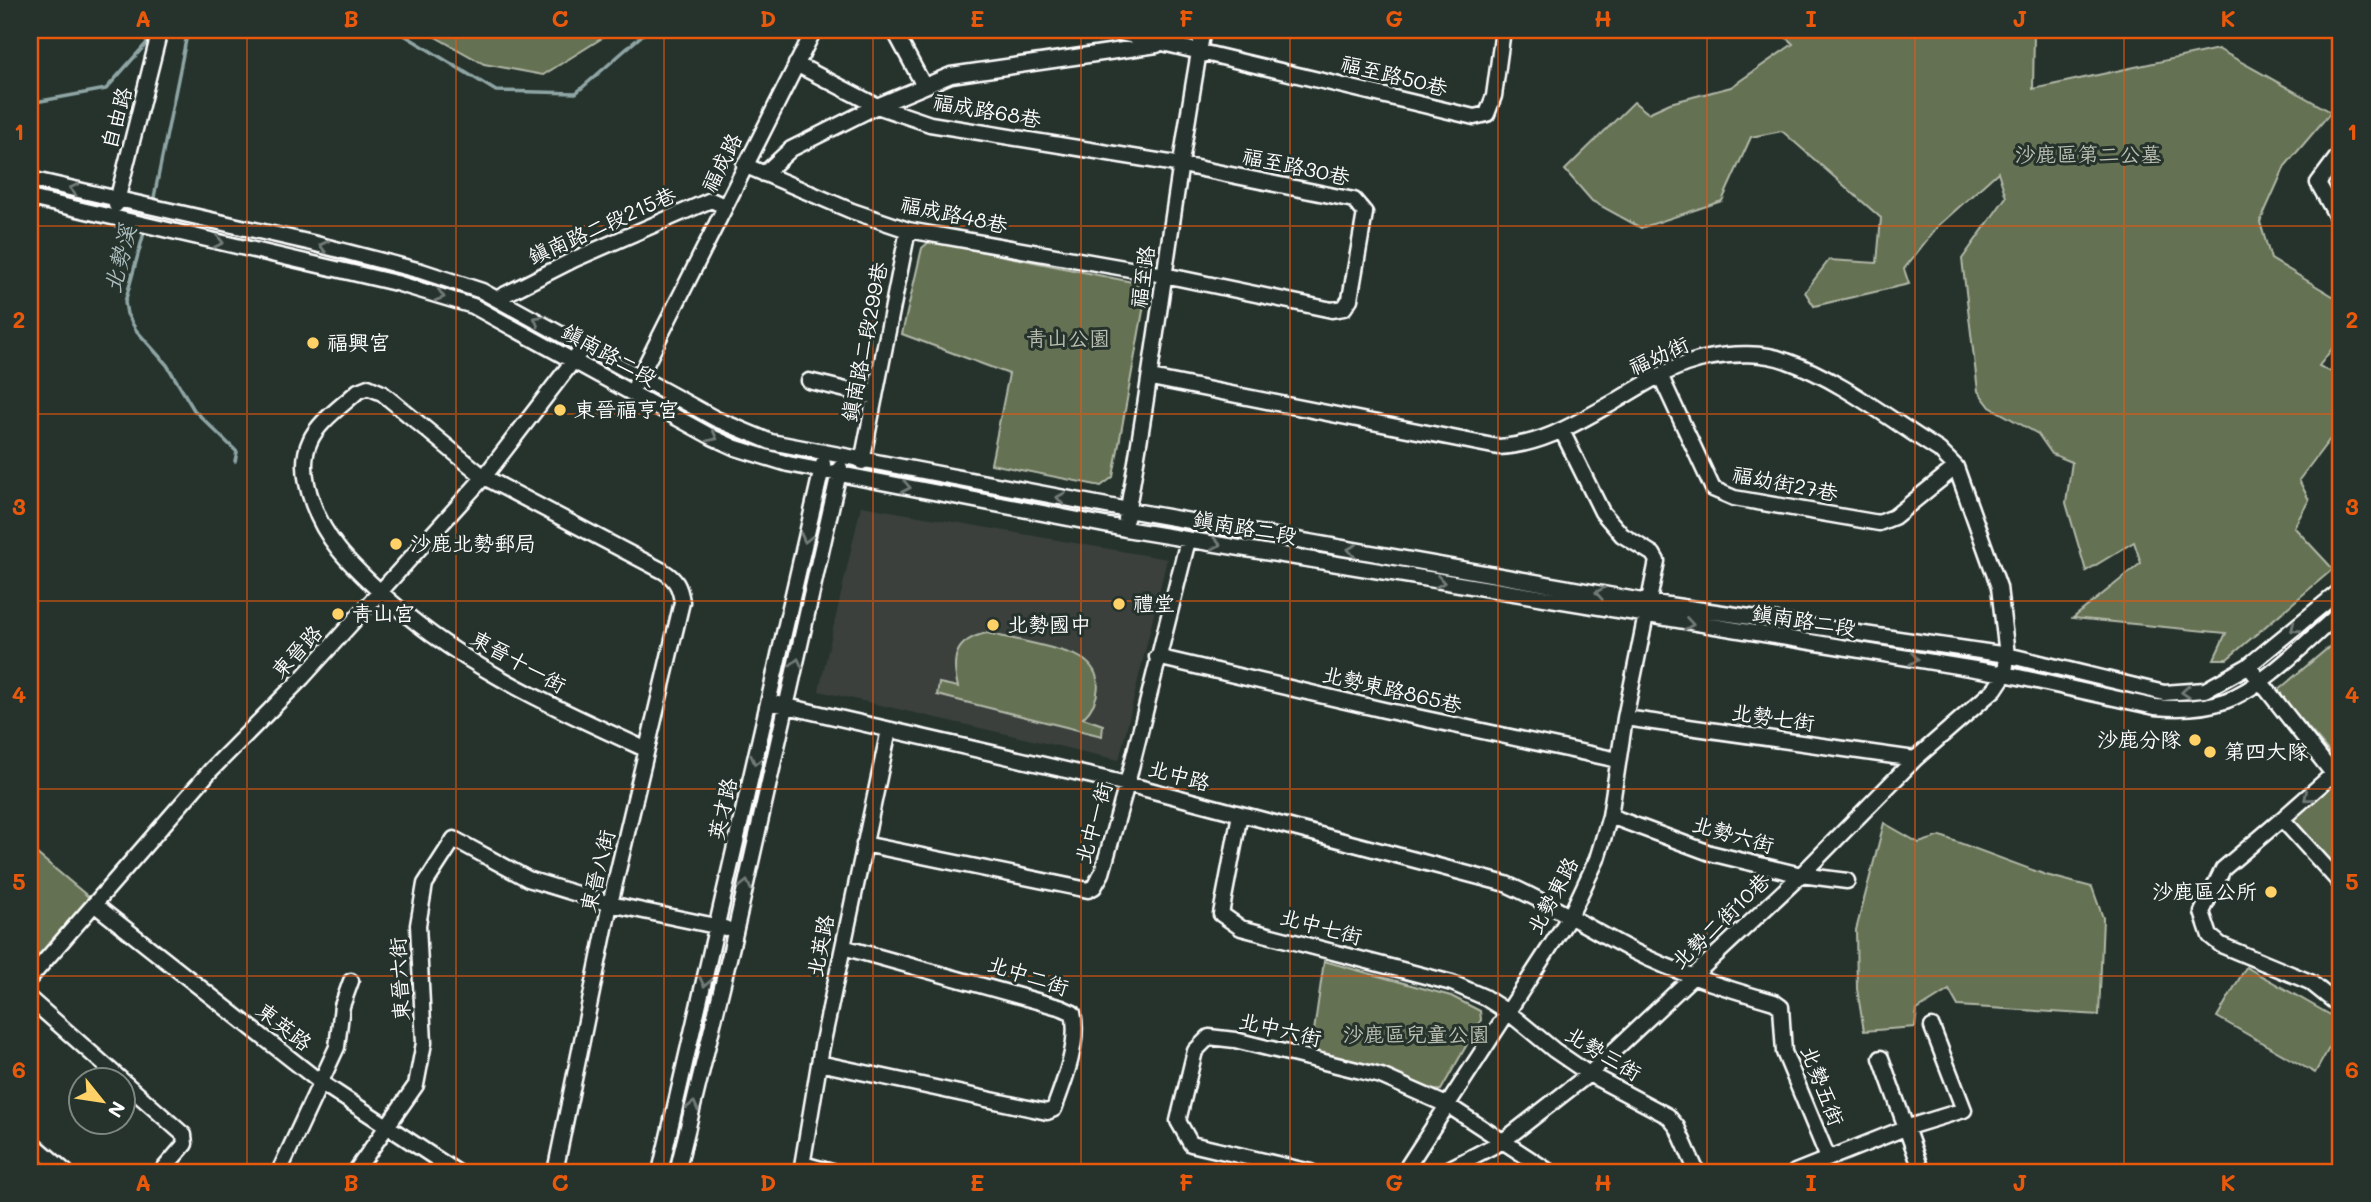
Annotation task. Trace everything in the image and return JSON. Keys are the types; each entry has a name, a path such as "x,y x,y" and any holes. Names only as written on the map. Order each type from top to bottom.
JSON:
{"street":[{"name":"自由路","path":"113,217 160,30"},
{"name":"福成路","path":"632,391 814,30"},
{"path":"894,30 924,86"},
{"name":"福至路50巷","path":"1108,30 1474,117 1487,114 1494,96 1503,30"},
{"name":"福至路","path":"1125,529 1151,378 1164,275 1203,30"},
{"path":"764,174 791,149 877,106 951,75 1166,43"},
{"name":"福成路68巷","path":"796,64 877,106 930,124 1182,165"},
{"path":"2341,152 2318,183 2341,223"},
{"name":"福成路48巷","path":"744,165 852,211 908,230 1164,275"},
{"name":"福至路30巷","path":"1164,275 1332,310 1344,308 1350,299 1357,270 1365,213 1354,200 1182,165"},
{"name":"鎮南路二段","path":"30,179 421,271 498,298 716,419 754,436 862,462 1128,510 1648,602 2007,655 2164,692 2205,690 2248,666 2341,590"},
{"name":"鎮南路二段","path":"30,198 442,296 473,306 736,448 839,475 1125,529 1645,617 2005,674 2155,707 2179,709 2226,701 2260,680 2341,612"},
{"name":"鎮南路二段215巷","path":"498,298 711,200 724,206"},
{"name":"鎮南路二段299巷","path":"862,462 908,230"},
{"name":"東晉路","path":"30,978 211,770 253,730 381,593 484,477 584,345"},
{"name":"福幼街","path":"1151,378 1498,447 1524,446 1562,431 1660,375 1706,358 1757,355 1785,359 1812,371 1939,450 1956,467 1999,587 2007,655 2005,674"},
{"name":"福幼街27巷","path":"1660,375 1713,489 1734,498 1879,523 1894,517 1956,467"},
{"path":"809,381 875,397"},
{"name":"東晉十一街","path":"484,477 382,393 368,387 358,391 310,440 305,464 308,490 328,537 347,561 432,636 489,673 562,711 645,749"},
{"name":"北勢東路","path":"1404,1172 1570,916 1597,859 1610,816 1625,719 1657,561 1653,554 1622,535 1602,512 1562,431"},
{"name":"英才路","path":"660,1172 825,454"},
{"name":"英才路","path":"677,1172 736,930 843,458"},
{"name":"東晉八街","path":"484,477 663,571 676,581 681,602 610,904 555,1172"},
{"name":"北中一街","path":"864,844 1088,890 1094,887 1102,873 1127,784 1188,540"},
{"name":"北勢東路865巷","path":"1157,657 1384,710 1618,760"},
{"path":"2248,666 2337,779 2282,819 2223,869 2202,912 2210,936 2221,945 2310,982 2341,1007"},
{"name":"北勢二街10巷","path":"1443,1172 1503,1141 1589,1074 1801,874 1915,759 1995,689 2005,674"},
{"name":"北中路","path":"769,702 1127,784 1506,884 1570,916"},
{"name":"北勢七街","path":"1625,719 1915,759"},
{"name":"北英路","path":"802,1168 819,1063 890,730"},
{"name":"北中七街","path":"1240,814 1221,915 1241,928 1452,983 1484,997 1509,1013"},
{"name":"北勢六街","path":"1610,816 1710,853 1801,874 1847,881"},
{"path":"2282,819 2341,884"},
{"name":"東晉六街","path":"386,1128 415,1085 424,1043 418,925 425,884 454,839 528,879 610,904"},
{"name":"東英路","path":"94,904 320,1082 386,1128 457,1172"},
{"path":"610,904 736,930"},
{"name":"北勢五街","path":"1570,916 1632,951 1693,977 1774,1002 1781,1007 1784,1052 1828,1158"},
{"name":"北中二街","path":"819,1063 1047,1112 1054,1109 1062,1087 1076,1024 1073,1013 1062,1008 843,947"},
{"path":"279,1172 337,1046 342,1006 351,981"},
{"path":"30,999 184,1135 184,1143 161,1172"},
{"name":"北勢三街","path":"1509,1013 1554,1051 1589,1074 1668,1116 1677,1127 1697,1172"},
{"path":"1795,1172 1905,1128 1964,1110 1933,1027"},
{"name":"北中六街","path":"1311,1172 1191,1144 1178,1121 1195,1051 1209,1037 1235,1040 1381,1076 1449,1106"},
{"path":"1881,1058 1922,1172"},
{"path":"1449,1106 1550,1172"},
{"path":"355,1172 386,1128"},
{"path":"30,1140 66,1172"},
{"path":"802,1168 832,1172"}],"shaded area":[{"name":"北勢國中","path":"861,506 1167,559 1119,760 819,691"}],"green space":[{"path":"423,30 615,30 543,75 484,64"},
{"name":"沙鹿區第二公墓","path":"1778,30 2037,30 2034,33 2033,89 2218,49 2331,112 2285,166 2260,222 2271,259 2341,301 2341,337 2319,366 2341,377 2341,441 2330,439 2299,480 2309,500 2294,527 2333,569 2227,659 2214,659 2226,633 2073,618 2141,563 2134,542 2086,571 2066,503 2072,462 2052,454 2038,434 1990,407 1978,391 1962,259 2006,197 1998,172 1938,226 1904,269 1909,284 1814,306 1805,292 1829,260 1877,263 1881,218 1782,131 1751,137 1722,201 1641,228 1592,201 1565,170 1634,102 1648,113 1670,103 1731,87 1793,44"},
{"name":"青山公園","path":"930,241 1137,283 1146,294 1113,477 1101,486 991,464 1009,374 902,334 922,248"},
{"path":"987,633 1063,651 1089,664 1097,679 1098,688 1093,704 1083,718 1103,725 1102,736 937,695 939,683 958,687 955,659 961,646 976,636"},
{"path":"2341,637 2341,766 2277,691"},
{"path":"2333,780 2341,790 2341,879 2289,821"},
{"path":"1884,823 1919,843 1941,836 2046,875 2092,887 2103,918 2099,1015 1958,1006 1949,990 1917,1010 1915,1027 1864,1031 1857,989 1856,930"},
{"path":"30,848 91,899 30,974"},
{"name":"沙鹿區兒童公園","path":"1324,961 1451,996 1480,1011 1481,1020 1441,1090 1425,1091 1311,1052"},
{"path":"2246,967 2341,1021 2341,1027 2315,1073 2217,1017"}],"waterway":[{"name":"北勢溪","path":"153,202 188,30"},
{"name":"北勢溪","path":"396,30 496,91 576,93 648,30"},
{"name":"北勢溪","path":"30,103 106,89 153,36"},
{"name":"北勢溪","path":"145,229 125,302 127,314 136,330 167,365 194,410 237,452 235,461"}],"place":[{"name":"福興宮","path":"313,343"},
{"name":"東晉福亨宮","path":"560,410"},
{"name":"沙鹿北勢郵局","path":"396,544"},
{"name":"禮堂","path":"1119,604"},
{"name":"青山宮","path":"338,614"},
{"name":"北勢國中","path":"993,625"},
{"name":"沙鹿分隊","path":"2195,740"},
{"name":"第四大隊","path":"2210,752"},
{"name":"沙鹿區公所","path":"2271,892"}]}
